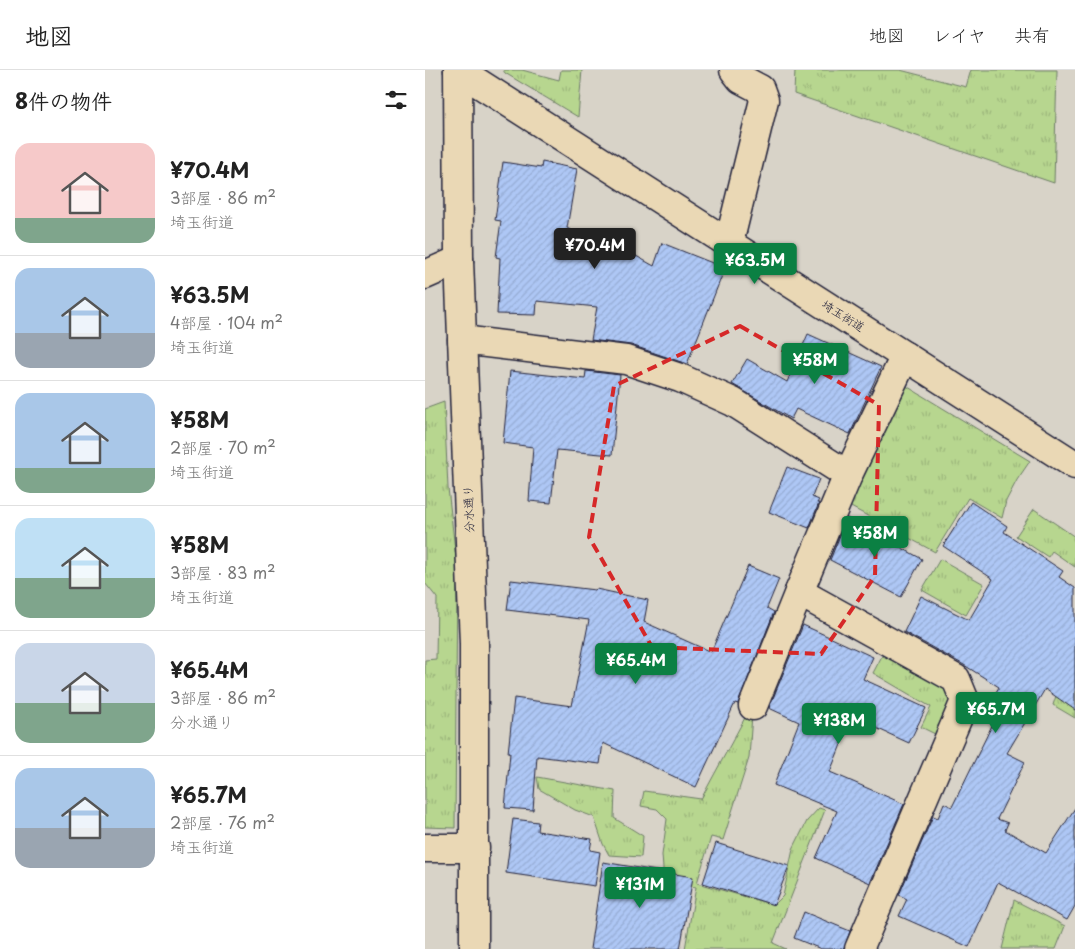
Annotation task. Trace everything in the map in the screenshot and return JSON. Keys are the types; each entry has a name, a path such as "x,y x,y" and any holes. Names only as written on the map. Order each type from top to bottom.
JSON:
{"street":[{"name":"埼玉街道","path":"458,70 1075,465"},
{"name":"分水通り","path":"458,70 459,260 474,644 474,949"},
{"path":"729,243 764,100 760,89 741,79 734,70"},
{"path":"425,275 459,260"},
{"path":"462,340 626,360 680,378 733,402 848,475"},
{"path":"753,706 848,475 905,356"},
{"path":"799,592 956,680 965,701 859,949"},
{"path":"425,848 475,848"}],"highlighted area":[{"path":"740,326 879,405 875,576 821,654 652,647 589,537 614,386"}],"green space":[{"path":"503,70 522,70 559,80 561,70 582,70 578,117 505,73"},
{"path":"795,70 900,70 966,87 971,70 1057,70 1054,183 794,94"},
{"path":"903,384 1030,461 1006,501 1002,518 968,498 935,552 849,506"},
{"path":"444,402 448,488 457,568 455,828 425,827 425,660 436,659 437,598 425,583 425,409"},
{"path":"1034,509 1075,537 1075,567 1052,551 1048,557 1016,536"},
{"path":"940,559 984,584 966,615 922,590"},
{"path":"1075,638 1075,718 1053,705"},
{"path":"883,654 945,688 951,700 935,734 921,727 931,707 873,673"},
{"path":"747,714 752,714 749,758 723,840 711,837 697,883 774,905 783,896 793,849 807,821 819,808 825,810 773,943 786,949 685,949 696,887 664,882 662,855 667,819 657,809 641,806 644,791 701,799"},
{"path":"537,777 615,791 614,818 643,836 641,857 609,855 603,844 594,817 575,810 539,789"},
{"path":"1014,900 1065,926 1056,949 1002,949"}],"building":[{"path":"503,162 541,168 542,162 577,169 567,228 616,255 620,247 654,266 662,243 725,268 687,364 631,345 591,340 597,307 537,301 536,315 497,314 500,258 496,257 501,221 495,220"},
{"path":"808,334 881,367 850,434 796,409 791,419 732,384 747,359 787,382"},
{"path":"510,371 585,379 586,371 620,375 612,455 557,450 551,503 529,501 533,447 503,443"},
{"path":"787,467 819,479 812,497 819,500 817,503 819,503 809,528 769,512"},
{"path":"971,502 1007,526 1004,532 1063,571 1059,577 1075,588 1075,710 1045,689 1007,753 1025,762 997,819 1008,823 1005,830 1046,853 1075,808 1075,906 1067,920 998,882 969,947 899,916 907,899 899,895 933,816 938,818 944,803 952,807 1002,705 992,699 999,687 964,665 904,632 921,596 969,620 993,579 943,546"},
{"path":"847,518 922,559 901,597 830,560"},
{"path":"748,566 779,579 767,608 774,612 738,704 735,703 696,787 603,743 600,764 537,756 533,810 505,808 514,698 572,706 589,620 507,610 511,580 596,589 648,600 644,622 711,652"},
{"path":"803,625 873,657 863,679 926,708 909,743 852,717 830,772 904,804 870,883 816,858 837,811 774,785 799,722 769,708"},
{"path":"513,819 538,822 537,831 592,839 590,850 600,852 595,886 506,873"},
{"path":"716,843 789,866 774,905 703,883"},
{"path":"603,862 693,877 680,949 590,949"},
{"path":"804,912 850,931 844,949 821,949 794,938"}]}
